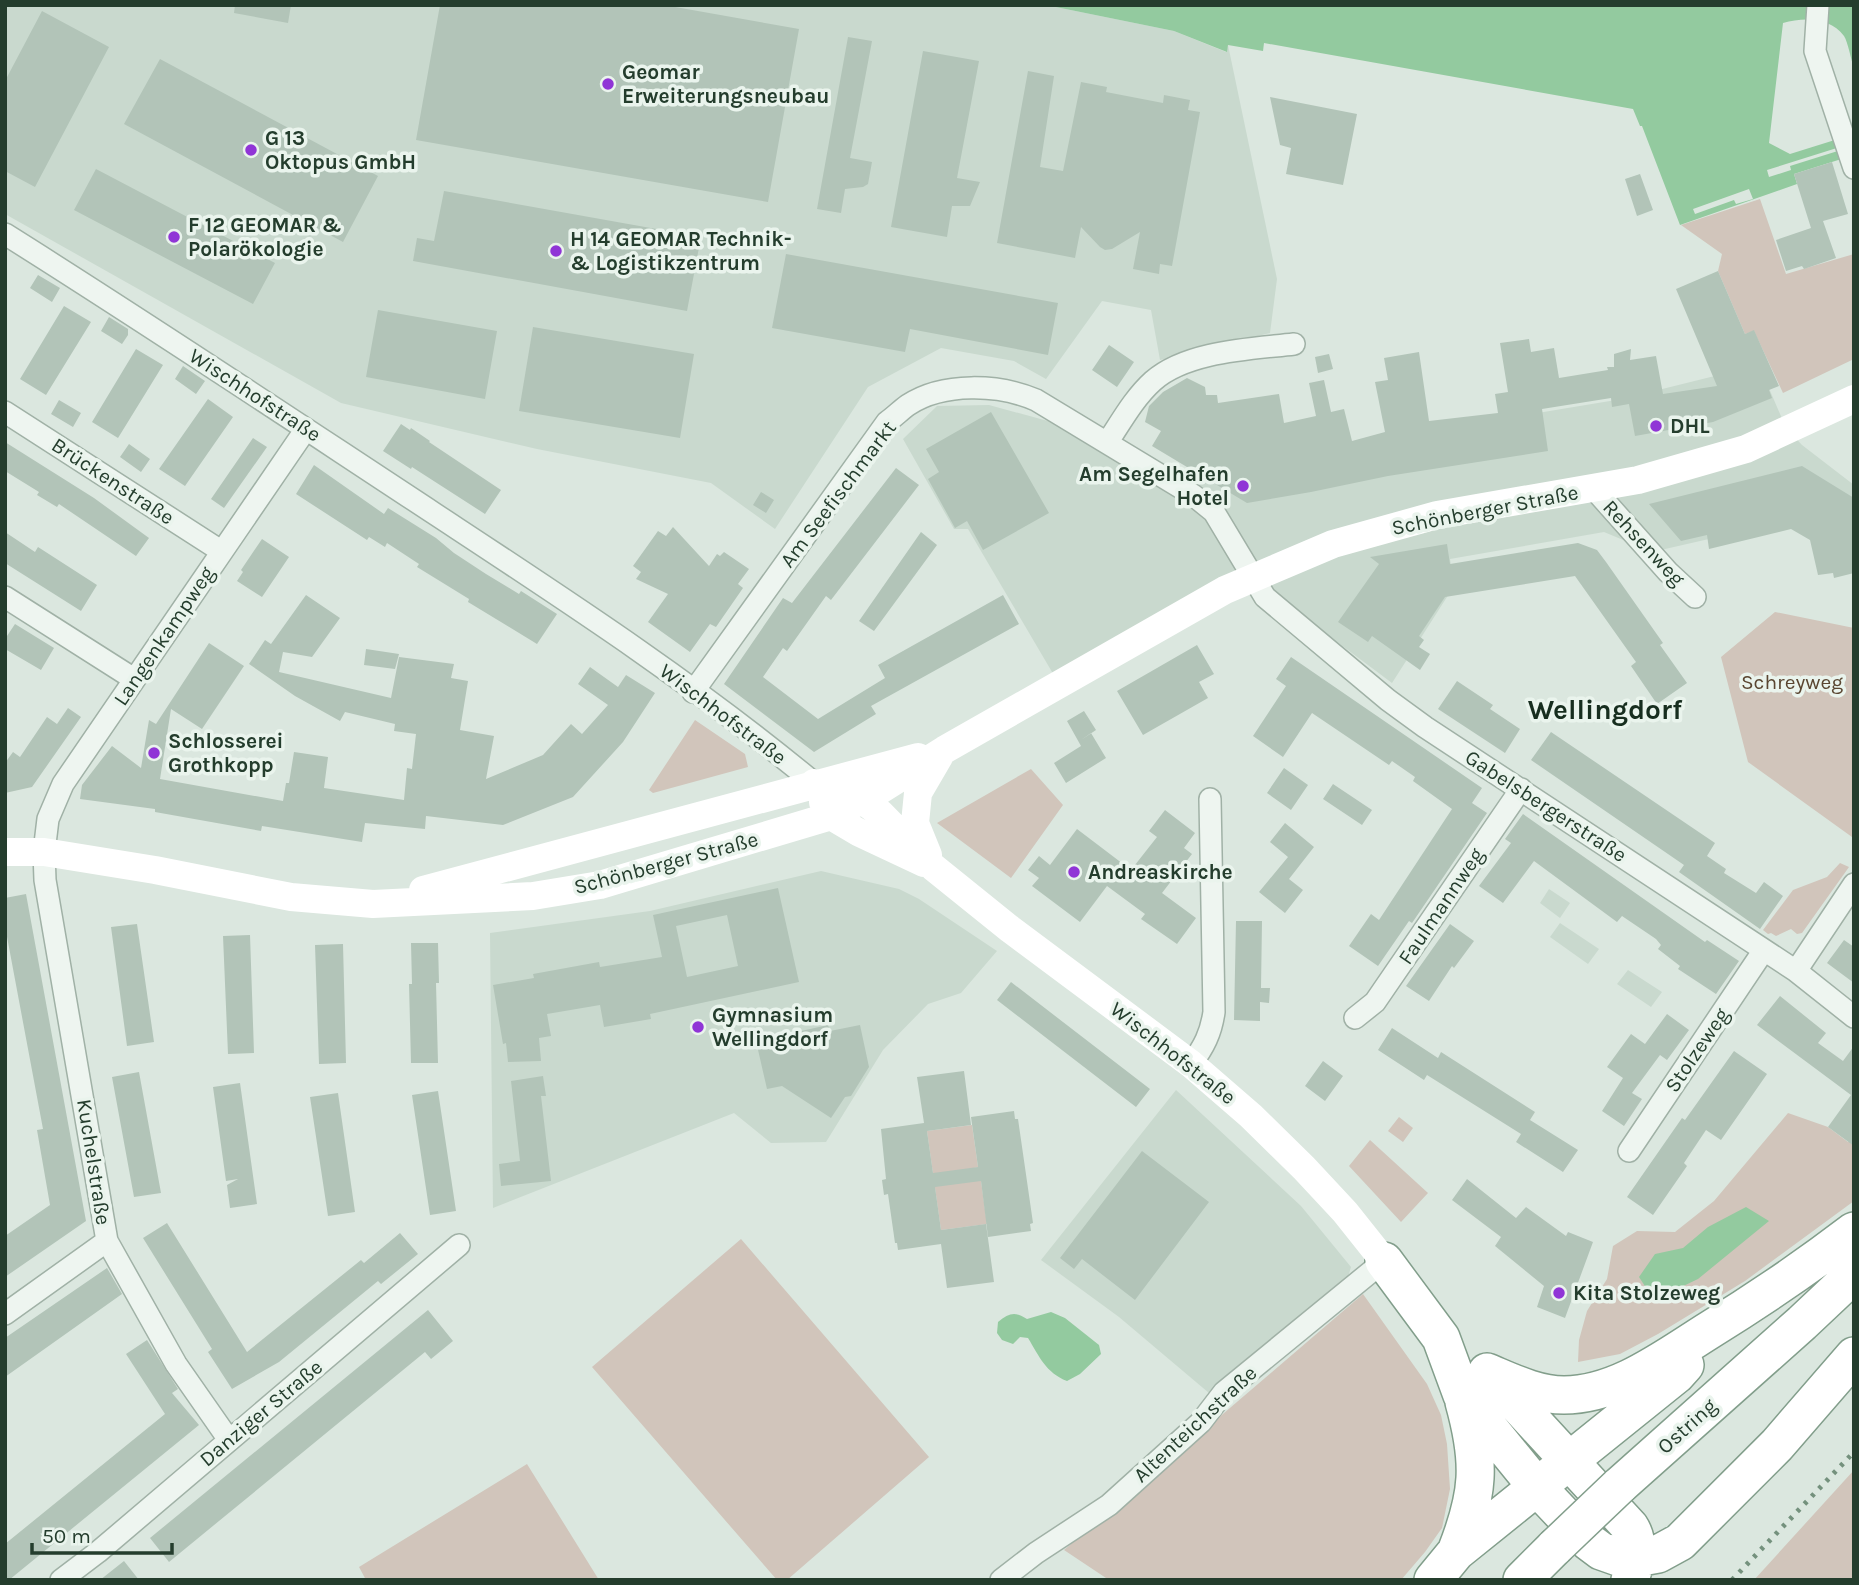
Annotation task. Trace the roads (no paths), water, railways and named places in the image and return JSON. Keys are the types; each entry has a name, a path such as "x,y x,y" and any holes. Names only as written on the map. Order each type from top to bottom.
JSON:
{"highway":[{"path":"1475,1383 1520,1385 1567,1395 1589,1392 1626,1379 1729,1318 1854,1231"},
{"path":"1384,1261 1475,1383 1537,1487 1589,1542 1633,1569"},
{"name":"Ostring","path":"1522,1580 1562,1564 1854,1274"},
{"name":"Ostring","path":"1628,1496 1854,1307"},
{"path":"1433,1580 1456,1552 1676,1374 1729,1318"},
{"path":"1633,1569 1680,1542 1777,1446 1854,1356"},
{"path":"1475,1383 1568,1460 1630,1527 1634,1534 1633,1569"},
{"path":"1456,1552 1473,1502 1476,1472 1473,1432 1475,1383"}],"main road":[{"name":"Schönberger Straße","path":"5,852 44,852 155,870 291,897 373,904 533,896 600,885 831,816 879,791 944,750 1224,590 1333,544 1437,515 1638,480 1746,449 1854,399"},
{"name":"Schönberger Straße","path":"373,904 944,750"},
{"name":"Schönberger Straße","path":"933,867 915,823 918,793 944,750"},
{"name":"Wischhofstraße","path":"814,783 861,799 896,827 933,867 1010,929 1191,1063 1304,1168 1345,1212 1384,1261"},
{"path":"814,783 831,816 885,847 933,867"}],"street":[{"path":"1816,13 1814,42 1817,59 1852,163"},
{"name":"Wischhofstraße","path":"5,234 95,290 562,597 694,691 814,783"},
{"path":"1107,443 1144,391 1173,367 1200,358 1294,344"},
{"name":"Am Seefischmarkt","path":"694,691 887,422 910,404 934,394 954,390 993,389 1018,392 1036,400 1193,495 1214,512 1252,578"},
{"name":"Brückenstraße","path":"5,412 221,551"},
{"name":"Langenkampweg","path":"44,852 48,819 63,784 306,429"},
{"name":"Rehsenweg","path":"1594,489 1668,572 1695,597"},
{"name":"Gabelsbergerstraße","path":"1252,578 1265,597 1424,727 1796,971 1854,1017"},
{"path":"5,597 134,679"},
{"name":"Faulmannweg","path":"1355,1018 1374,1002 1521,789"},
{"path":"1191,1063 1203,1048 1214,1012 1210,799"},
{"name":"Kuchelstraße","path":"44,852 45,880 107,1241 176,1364 229,1440"},
{"path":"1796,971 1854,884"},
{"name":"Stolzeweg","path":"1629,1151 1764,950"},
{"path":"5,1314 107,1241"},
{"name":"Danziger Straße","path":"61,1580 98,1552 459,1245"},
{"name":"Altenteichstraße","path":"1001,1580 1036,1553 1109,1505 1200,1422 1224,1392 1384,1261"}],"railway":[{"path":"1732,1580 1854,1452"}],"place":[{"name":"Geomar Erweiterungsneubau","path":"608,84"},
{"name":"G 13 Oktopus GmbH","path":"251,150"},
{"name":"F 12 GEOMAR & Polarökologie","path":"174,237"},
{"name":"H 14 GEOMAR Technik- & Logistikzentrum","path":"556,251"},
{"name":"DHL","path":"1656,426"},
{"name":"Am Segelhafen Hotel","path":"1243,486"},
{"name":"Schlosserei Grothkopp","path":"154,753"},
{"name":"Andreaskirche","path":"1074,872"},
{"name":"Gymnasium Wellingdorf","path":"698,1027"},
{"name":"Kita Stolzeweg","path":"1559,1293"}],"district":[{"name":"Wellingdorf","path":"1605,709"}],"park label":[{"name":"Schreyweg","path":"1792,682"}]}
